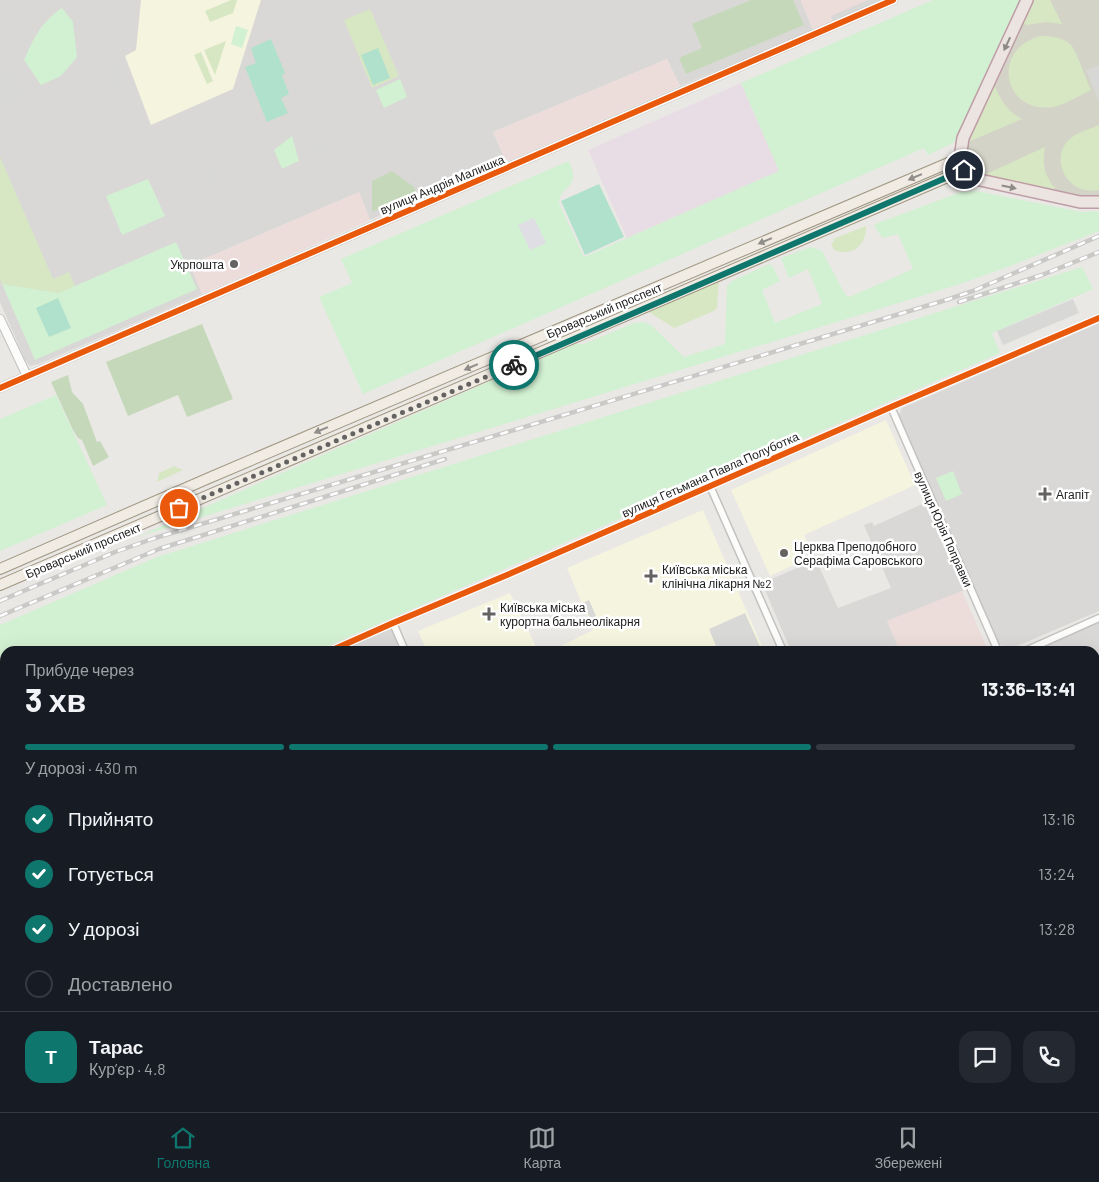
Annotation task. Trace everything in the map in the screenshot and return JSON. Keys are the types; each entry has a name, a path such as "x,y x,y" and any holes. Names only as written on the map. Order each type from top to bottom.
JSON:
{"highway":[{"path":"1027,0 963,138 960,158 964,170 980,180 1080,202 1099,202"}],"main road":[{"name":"Броварський проспект","path":"0,569 143,506 960,158"},
{"name":"Броварський проспект","path":"0,585 964,170"}],"street":[{"name":"вулиця Андрія Малишка","path":"0,388 893,0"},
{"name":"вулиця Гетьмана Павла Полуботка","path":"341,646 1099,318"},
{"path":"0,319 27,376"},
{"name":"вулиця Юрія Поправки","path":"891,407 996,646"},
{"path":"710,486 781,646"},
{"path":"1036,646 1099,618"},
{"path":"393,622 403,646"}],"shaded area":[{"path":"0,0 802,0 813,30 680,86 667,59 493,132 506,162 370,220 359,192 190,265 202,294 39,364 30,366 25,360 0,302"},
{"path":"141,0 261,0 233,89 151,125 125,56 136,50"},
{"path":"802,0 881,0 813,30"},
{"path":"868,0 882,0 833,21 831,16"},
{"path":"1031,0 1099,0 1099,200 1088,201 975,173 964,148"},
{"path":"114,58 127,91 118,94 105,62"},
{"path":"667,59 680,86 506,162 493,132"},
{"path":"14,71 26,97 1,108 0,77"},
{"path":"741,83 780,171 627,238 588,150"},
{"path":"331,139 334,145 304,158 302,152"},
{"path":"211,166 219,186 211,190 202,170"},
{"path":"359,192 370,220 202,294 190,265"},
{"path":"534,218 546,243 530,250 518,225"},
{"path":"1073,299 1079,313 1003,345 997,331"},
{"path":"1099,323 1099,611 1017,646 1003,646 999,644 898,417 902,408"},
{"name":"Київська міська клінічна лікарня №2","path":"886,420 915,485 804,535 810,548 794,555 798,563 770,576 731,490"},
{"path":"929,501 967,589 887,621 898,646 789,646 762,583 816,560 838,608 891,588 864,525 872,522 874,526"},
{"name":"Київська міська клінічна лікарня №2","path":"703,510 762,646 561,646 593,630 567,568"},
{"path":"962,591 986,646 898,646 887,621"},
{"name":"Київська міська курортна бальнеолікарня","path":"510,593 536,646 425,646 418,631"},
{"path":"589,600 600,625 594,627 583,603"},
{"path":"745,613 760,646 716,646 709,629"},
{"path":"1099,622 1099,646 1044,646"},
{"path":"393,627 401,646 350,646"}],"green space":[{"path":"231,0 237,0 233,13 210,22 205,11"},
{"path":"751,0 793,0 804,25 686,74 679,58 702,48 692,24"},
{"path":"933,0 1021,0 958,137 953,143 928,155 924,148 363,394 319,297 352,283 341,259 569,161 573,177 572,182 563,192 559,203 584,257 779,171 741,83"},
{"path":"1033,0 1050,0 1062,24 1046,22 1026,25 1023,23"},
{"path":"62,8 73,22 77,57 61,76 41,85 24,60 43,25"},
{"path":"370,9 399,76 372,88 344,20"},
{"path":"236,26 248,30 242,48 231,44"},
{"path":"1040,36 1061,39 1071,45 1091,90 1052,107 1036,107 1023,101 1014,91 1009,79 1009,66 1014,54 1024,43"},
{"path":"271,39 285,73 282,75 289,94 281,98 288,113 267,122 245,67 256,63 251,48"},
{"path":"226,41 215,75 204,50"},
{"path":"378,48 390,78 373,85 361,55"},
{"path":"201,52 213,81 207,84 194,55"},
{"path":"400,79 407,97 384,108 376,90"},
{"path":"991,87 995,87 1006,106 1022,119 968,142 966,139"},
{"path":"1099,125 1099,190 1087,191 1077,187 1064,173 1061,155 1064,146 1071,138"},
{"path":"292,136 299,161 282,169 274,150"},
{"path":"1045,147 1045,169 1048,179 1055,188 1053,191 984,175"},
{"path":"0,157 53,279 69,272 75,286 59,293 2,284 0,279"},
{"path":"392,171 414,187 417,193 372,212 372,181"},
{"path":"148,179 165,216 122,235 106,196"},
{"path":"599,184 624,237 585,255 561,201"},
{"path":"976,191 1082,212 1099,211 1099,231 957,285 137,537 574,344 584,344 634,323 643,322 651,325 684,357 725,344 727,286 732,281 769,264 773,267 780,281 762,290 775,323 822,304 808,269 789,278 781,258 811,247 822,251 845,294 849,297 913,269 898,234 883,238 875,228 875,224 961,192"},
{"path":"866,226 864,238 857,248 847,252 834,250 831,243 834,242 833,239"},
{"path":"176,242 197,289 35,360 2,284 59,293"},
{"path":"1082,267 1093,289 992,333 1000,353 327,646 0,646 0,625 157,557"},
{"path":"719,281 717,308 714,311 674,328 649,312"},
{"path":"58,298 71,328 49,337 36,308"},
{"path":"202,324 233,399 187,417 178,395 128,416 106,362"},
{"path":"68,375 72,392 83,404 97,442 100,441 109,457 93,466 82,440 78,438 73,430 51,382"},
{"path":"56,395 107,505 0,551 0,419"},
{"path":"174,466 183,470 157,482 159,473"},
{"path":"953,471 962,494 946,501 936,478"}],"pier":[{"path":"1099,65 1099,102 1086,70"}],"railway":[{"path":"0,601 115,552 155,538 946,300 973,291 1099,236"},
{"path":"959,302 1042,275 1099,252"},
{"path":"0,616 159,549 445,459"}],"cycle path":[{"path":"0,388 893,0"},
{"path":"341,646 1099,318"}],"way so far":[{"path":"179,508 514,365"}],"place":[{"name":"Укрпошта","path":"234,264"},
{"name":"Агапіт","path":"1045,494"},
{"name":"Церква Преподобного Серафіма Саровського","path":"784,553"},
{"name":"Київська міська клінічна лікарня №2","path":"651,576"},
{"name":"Київська міська курортна бальнеолікарня","path":"489,614"}],"route":[{"path":"514,365 964,170"}]}
